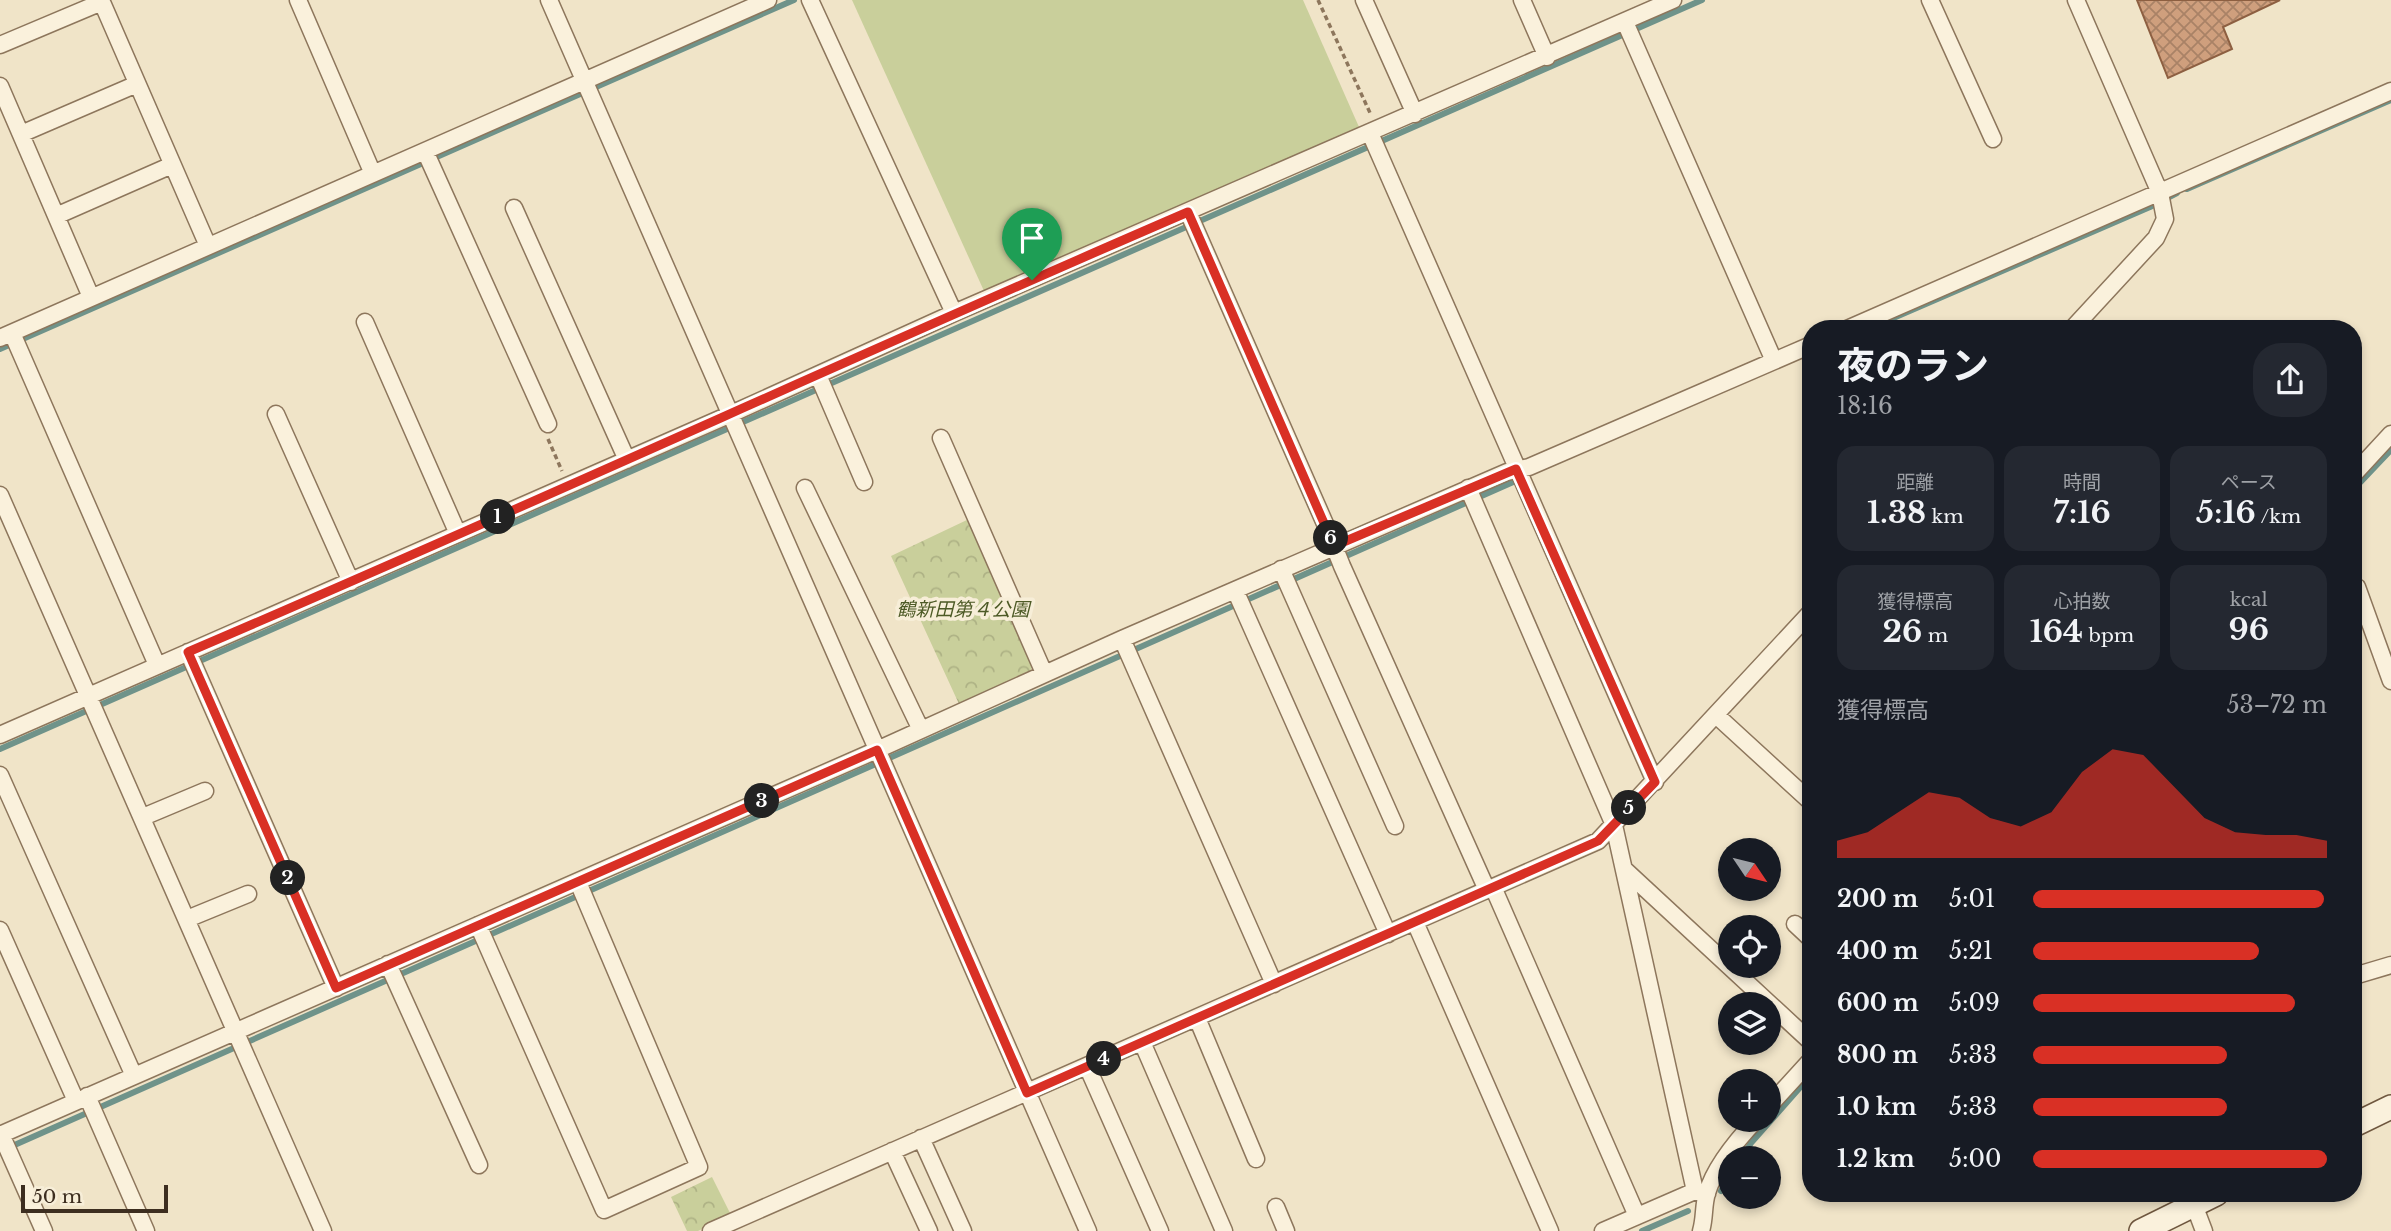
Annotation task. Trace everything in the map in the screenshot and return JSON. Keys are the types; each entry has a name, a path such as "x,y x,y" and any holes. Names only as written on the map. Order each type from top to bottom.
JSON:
{"main road":[{"path":"2362,1121 2391,1107"},
{"path":"2141,1231 2187,1202"}],"street":[{"path":"298,0 373,174"},
{"path":"549,0 1088,1231"},
{"path":"156,666 8,337 91,297 373,174 427,158 587,87 768,0"},
{"path":"810,0 954,313"},
{"path":"1364,0 1415,114"},
{"path":"1522,0 1547,57"},
{"path":"1631,0 1631,25 1774,361"},
{"path":"0,736 92,703 156,666 192,659 351,582 627,460 735,423 821,384 954,313 1192,220 1374,137 1415,114 1547,57 1631,25 1673,0"},
{"path":"1930,0 1993,139"},
{"path":"2076,0 2161,197 2165,219 2156,238 2080,320"},
{"path":"0,45 101,1 208,246"},
{"path":"21,134 137,84"},
{"path":"0,86 91,297"},
{"path":"1868,320 2161,197 2391,91"},
{"path":"1374,137 1519,476 1655,782"},
{"path":"427,158 548,424"},
{"path":"56,216 173,165"},
{"path":"514,208 627,460"},
{"path":"1192,220 1338,555 1637,1216"},
{"path":"365,322 457,534"},
{"path":"44,1231 4,1141 87,1105 134,1076 240,1040 336,988 392,973 880,758 921,730 1044,673 1126,648 1519,476 1529,467 1802,349"},
{"path":"821,384 864,482"},
{"path":"276,414 351,582"},
{"path":"2362,465 2391,434"},
{"path":"941,438 1044,673"},
{"path":"806,488 921,730"},
{"path":"0,495 323,1231"},
{"path":"1471,496 1614,825 1701,1193 1705,1219 1701,1231"},
{"path":"1285,578 1395,826"},
{"path":"1239,598 1388,934"},
{"path":"2362,601 2391,681"},
{"path":"711,1231 1598,841 1802,622"},
{"path":"1126,648 1274,984"},
{"path":"192,659 336,988"},
{"path":"1716,715 1802,794"},
{"path":"0,775 134,1076"},
{"path":"143,817 205,791"},
{"path":"1624,869 1802,1034"},
{"path":"482,934 604,1210 698,1167 581,890"},
{"path":"187,919 248,894"},
{"path":"1415,922 1550,1231"},
{"path":"1795,924 1802,931"},
{"path":"0,930 146,1231"},
{"path":"2362,974 2391,965"},
{"path":"392,973 478,1165"},
{"path":"1196,1018 1256,1159"},
{"path":"1142,1042 1223,1231"},
{"path":"1087,1066 1160,1231"},
{"path":"1781,1093 1802,1070"},
{"path":"1603,1231 1701,1193 1746,1132"},
{"path":"921,1138 963,1231"},
{"path":"892,1150 929,1231"},
{"path":"2193,1202 2204,1231"},
{"path":"1276,1207 1286,1231"}],"path":[{"path":"1318,0 1374,137"},
{"path":"548,424 545,433 569,485"}],"green space":[{"path":"852,0 1303,0 1359,127 984,291"},
{"name":"鶴新田第４公園","path":"969,519 1035,662 1030,671 959,704 891,556"},
{"path":"712,1177 731,1215 698,1231 687,1231 671,1197"}],"building":[{"path":"2137,0 2280,0 2223,27 2232,49 2168,78"}],"waterway":[{"path":"0,349 794,0"},
{"path":"0,749 1702,0"},
{"path":"2187,189 2391,100"},
{"path":"1889,320 2177,193"},
{"path":"2362,481 2391,450"},
{"path":"10,1147 1520,479"},
{"path":"1749,1146 1802,1085"},
{"path":"1642,1231 1688,1211"}],"route":[{"path":"1188,212 1334,546 1516,469 1655,782 1598,841 1027,1093 877,750 336,988 188,652 1032,280 1188,212"}]}
